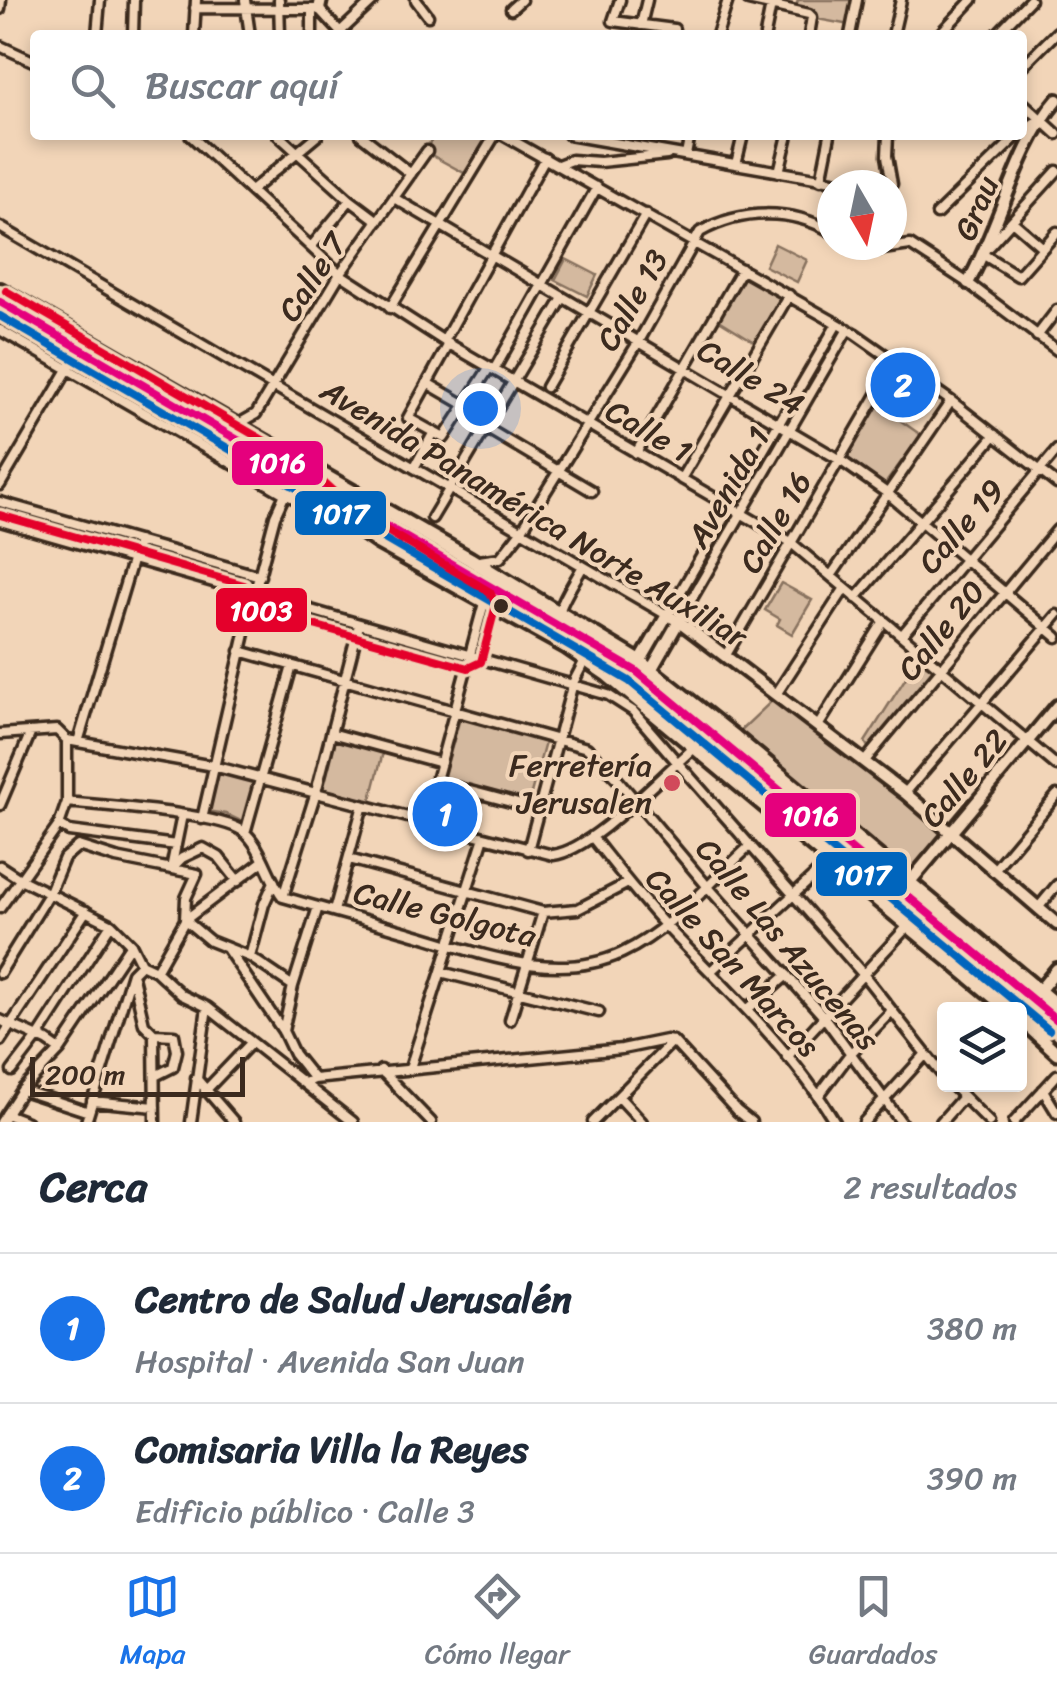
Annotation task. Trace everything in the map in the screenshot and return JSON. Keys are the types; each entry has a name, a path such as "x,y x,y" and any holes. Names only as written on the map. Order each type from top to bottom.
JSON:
{"highway":[{"path":"0,290 470,559 646,678 1057,1020"},
{"path":"0,302 295,473 645,666 1057,1006"},
{"path":"295,473 349,524"}],"main road":[{"path":"349,524 559,643 607,675 998,1002"},
{"path":"1027,1026 1057,1052"}],"street":[{"path":"0,9 1,0"},
{"path":"97,30 100,0"},
{"path":"133,30 134,0"},
{"path":"345,30 374,0"},
{"path":"416,0 428,16"},
{"path":"511,9 522,0"},
{"path":"620,0 613,21 674,30"},
{"path":"641,25 647,0"},
{"path":"719,30 728,0"},
{"path":"748,0 809,14 810,30"},
{"path":"851,30 857,0"},
{"path":"894,30 900,0"},
{"path":"947,30 972,0"},
{"path":"1001,30 1030,0"},
{"path":"766,30 772,3"},
{"path":"194,30 195,4 246,4 317,6 338,30"},
{"path":"246,4 249,30"},
{"path":"279,5 280,30"},
{"path":"1027,62 1057,32"},
{"path":"0,46 30,60"},
{"name":"Grau","path":"968,284 1040,119 1057,100"},
{"path":"1027,107 1057,134"},
{"path":"1027,128 1040,119"},
{"name":"Calle 1","path":"196,140 340,274 446,342 792,544 1057,766"},
{"path":"284,140 378,221"},
{"path":"252,190 313,140"},
{"path":"375,140 411,174"},
{"path":"390,308 493,140"},
{"path":"512,140 848,330 951,401 1057,484"},
{"path":"600,140 817,179"},
{"path":"638,146 639,140"},
{"path":"681,154 688,140"},
{"path":"736,164 742,140"},
{"path":"778,172 787,140"},
{"path":"824,170 829,140"},
{"path":"888,140 890,170"},
{"path":"937,214 1013,140"},
{"name":"Calle 7","path":"235,426 256,414 340,274 427,151"},
{"path":"558,165 571,160 600,162 681,154"},
{"path":"545,158 408,418 444,438 492,369 597,187"},
{"path":"1057,171 985,252 1018,276 1057,232"},
{"name":"Calle 24","path":"394,198 686,366 840,460 887,493 1057,636"},
{"path":"311,248 350,200"},
{"path":"546,387 646,214"},
{"path":"694,242 700,232 710,227 753,214 817,223"},
{"path":"1012,221 1042,247"},
{"name":"Avenida Panamérica Norte Auxiliar","path":"0,227 679,621 905,793 1057,924"},
{"name":"Calle 13","path":"470,559 496,561 522,530 639,341 694,242"},
{"path":"907,246 968,284 1057,350"},
{"path":"636,452 742,268"},
{"path":"681,478 789,296"},
{"path":"432,518 563,298"},
{"path":"1037,336 1057,310"},
{"name":"Avenida 1","path":"645,666 668,614 837,324"},
{"path":"0,330 285,494 349,524"},
{"name":"Avenida 1","path":"645,666 679,621 848,330"},
{"path":"0,485 80,348"},
{"name":"Calle 16","path":"726,655 896,362"},
{"path":"427,384 465,405"},
{"path":"830,576 951,401"},
{"path":"486,428 592,491"},
{"path":"414,468 434,432"},
{"path":"856,598 995,435"},
{"name":"Calle 19","path":"902,635 1057,450"},
{"path":"202,819 254,595 275,516 285,494"},
{"path":"0,502 260,576"},
{"path":"0,522 592,688 632,711 863,974 937,1070"},
{"name":"Calle 20","path":"864,762 1057,530"},
{"path":"78,742 138,541"},
{"path":"559,643 556,618 583,566"},
{"path":"777,693 844,588"},
{"path":"425,821 484,603"},
{"path":"905,793 1057,615"},
{"path":"818,726 884,621"},
{"path":"282,897 316,792 360,625"},
{"name":"Calle Las Azucenas","path":"240,651 574,742 597,756 706,886 824,1017 900,1122"},
{"path":"528,850 573,683 585,660"},
{"path":"246,833 292,666"},
{"path":"592,688 607,675"},
{"name":"Calle 22","path":"908,883 1057,706"},
{"path":"0,734 57,730 67,740 213,766 528,850 563,853 592,837 694,748"},
{"path":"0,805 31,732"},
{"path":"331,733 441,764"},
{"path":"0,908 60,825 67,802 67,740"},
{"path":"436,782 537,809"},
{"path":"993,871 1057,795"},
{"path":"67,802 182,815 231,825 246,833 282,897"},
{"path":"334,911 363,805"},
{"path":"171,870 182,815"},
{"path":"60,825 69,831 176,844"},
{"name":"Calle San Marcos","path":"592,837 665,925 748,1009 819,1096 835,1122"},
{"path":"410,1068 484,838"},
{"path":"0,973 49,894 64,858 78,846 197,874 186,898 185,920"},
{"name":"Calle Golgota","path":"282,897 527,964 568,966 599,962 638,945 750,846"},
{"path":"171,870 182,858 203,848 220,856 238,881"},
{"path":"348,859 543,912 578,909 628,883"},
{"path":"156,972 185,920 263,861"},
{"path":"712,970 829,862"},
{"path":"0,866 111,924 131,944 141,964 310,1081 353,1122"},
{"path":"250,958 274,882"},
{"path":"1038,908 1057,885"},
{"path":"283,1031 318,907"},
{"path":"0,1041 86,912"},
{"path":"510,1020 543,912"},
{"path":"185,920 210,941 250,958 293,986"},
{"path":"12,1070 111,924"},
{"path":"787,1057 907,927"},
{"path":"27,1122 3,1118 22,1090 60,1050 131,944"},
{"path":"226,946 283,1031 310,1081"},
{"path":"86,1122 132,972 141,964"},
{"path":"1039,991 1057,970"},
{"path":"132,972 144,1024 154,1034 154,1122"},
{"path":"441,972 599,1012"},
{"path":"748,1009 787,975"},
{"path":"190,1122 206,1007"},
{"path":"819,1096 850,1054 891,1012"},
{"path":"0,1020 60,1050"},
{"path":"154,1034 174,1035 177,1051 174,1067 157,1075"},
{"path":"310,1081 381,1070 673,1041 736,1111 751,1122"},
{"path":"593,1122 673,1041"},
{"path":"206,1091 250,1043"},
{"path":"864,1122 925,1055"},
{"path":"381,1070 431,1122"},
{"path":"1014,1122 1057,1075"},
{"path":"196,1078 234,1122"},
{"path":"22,1090 89,1112"},
{"path":"1043,1090 1057,1113"},
{"path":"941,1122 958,1092"},
{"path":"963,1092 989,1122"},
{"path":"619,1097 642,1122"},
{"path":"92,1100 156,1107"}],"shaded area":[{"path":"798,0 855,0 850,25 817,19 817,13 796,6"},
{"path":"432,140 485,140 466,174 424,151"},
{"path":"775,244 807,260 797,282 765,266"},
{"path":"566,259 597,275 587,296 555,280"},
{"path":"742,273 781,296 755,342 716,318"},
{"path":"877,404 921,435 882,488 844,459"},
{"path":"781,583 812,600 792,634 777,625 780,619 765,610"},
{"path":"917,660 933,669 868,747 865,742"},
{"path":"776,697 945,831 908,878 738,733"},
{"path":"460,718 546,739 528,804 443,779"},
{"path":"333,737 386,751 370,803 322,789"},
{"path":"216,770 257,780 245,823 226,814 206,811"}],"transit line":[{"name":"1003","path":"0,515 244,585 242,597 249,607 468,668 481,662 496,605 490,592 357,513 301,462 6,291"},
{"name":"1016","path":"0,302 636,671 1057,1020"},
{"name":"1017","path":"0,316 629,681 1049,1030"}],"place":[{"name":"Comisaria Villa la Reyes","path":"903,385"},
{"name":"Ferretería Jerusalen","path":"672,783"},
{"name":"Centro de Salud Jerusalén","path":"445,814"}]}
